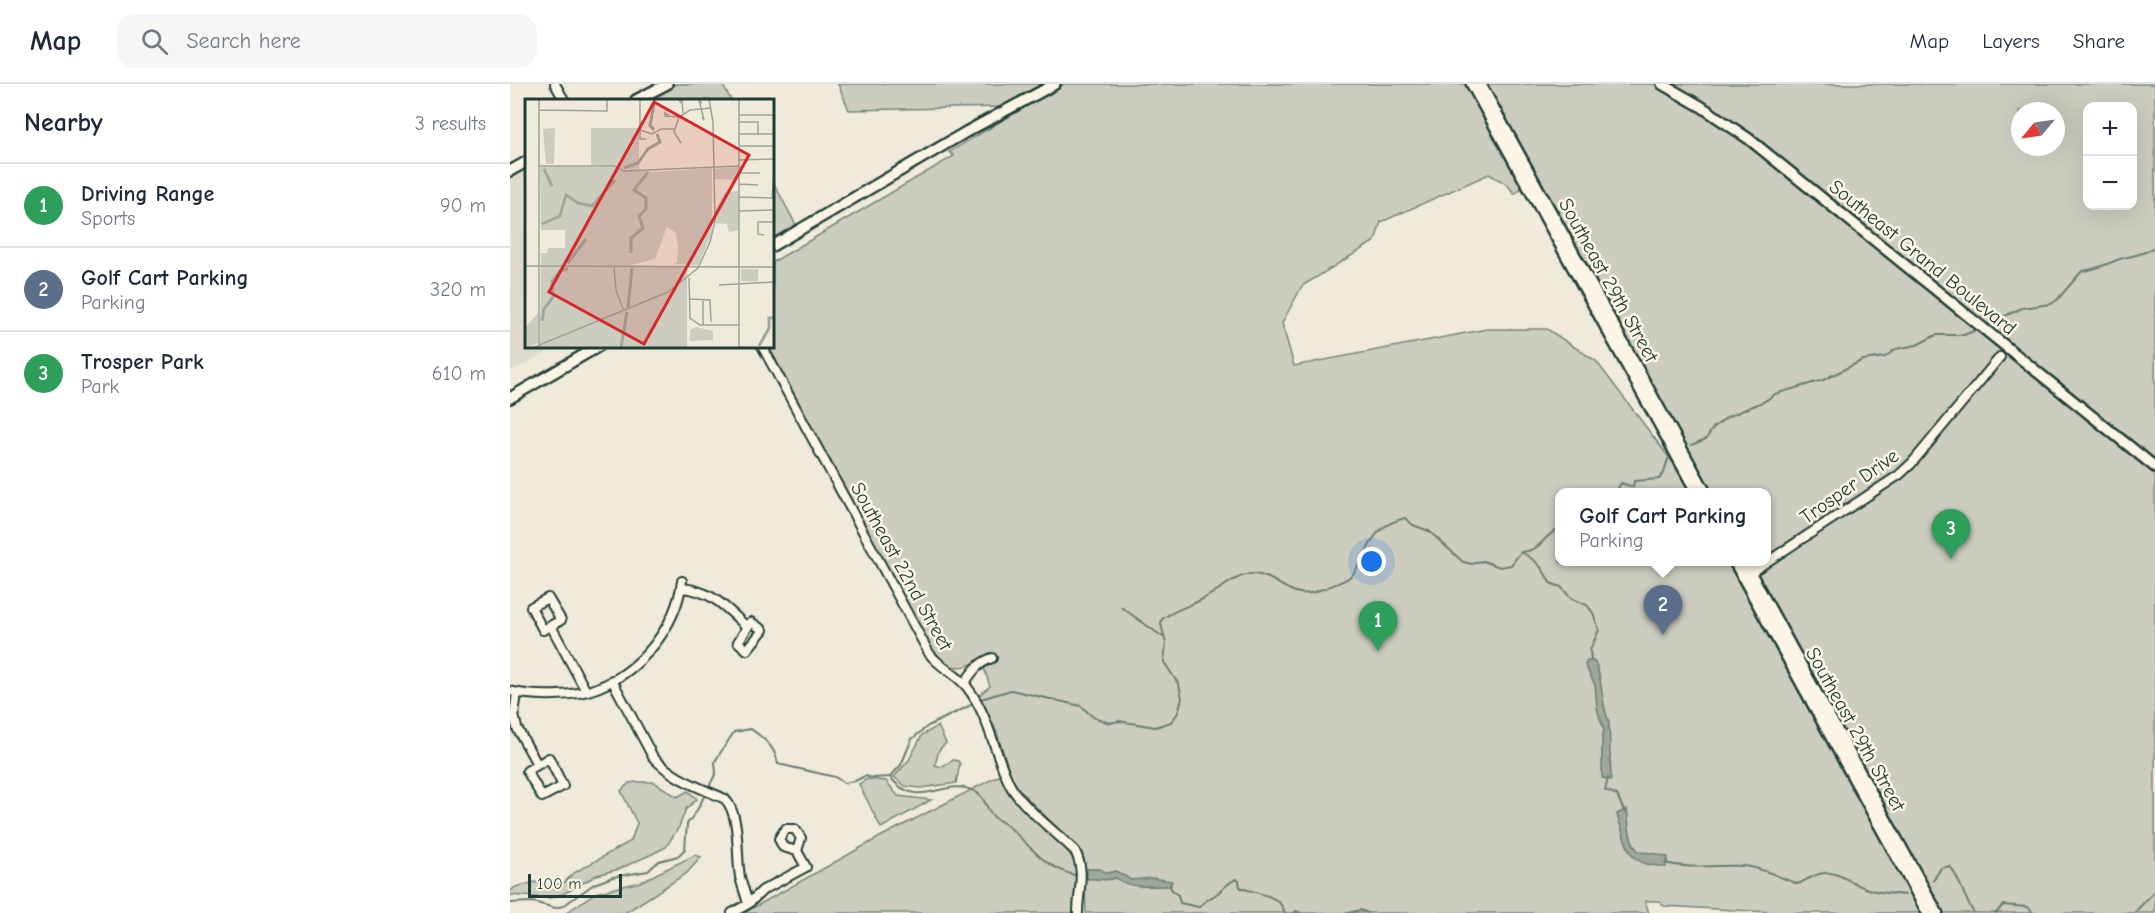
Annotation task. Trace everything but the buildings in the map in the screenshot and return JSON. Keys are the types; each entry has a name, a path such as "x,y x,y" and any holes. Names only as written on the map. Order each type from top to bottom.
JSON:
{"main road":[{"name":"Southeast 29th Street","path":"1472,84 1589,288"},
{"name":"Southeast 29th Street","path":"1480,84 1651,401 1684,460 1703,488"},
{"name":"Southeast 29th Street","path":"1684,460 1695,488"},
{"name":"Southeast 29th Street","path":"1739,566 1747,575 1937,913"},
{"name":"Southeast 29th Street","path":"1745,566 1747,575 1928,913"}],"street":[{"path":"555,84 563,99"},
{"path":"638,99 665,84"},
{"path":"774,245 966,132 1055,84"},
{"name":"Southeast Grand Boulevard","path":"1662,84 1702,107 1749,139 2155,467"},
{"path":"510,171 525,163"},
{"path":"510,398 595,348"},
{"name":"Southeast 22nd Street","path":"763,348 929,653 936,663 964,684 972,695 984,718 1010,784 1024,804 1075,851 1082,870 1078,913"},
{"name":"Trosper Drive","path":"1771,559 1899,475 2000,357"},
{"name":"Trosper Drive","path":"1747,575 1761,566"},
{"path":"537,764 518,728 514,715 514,692 554,695 586,691 632,668 657,642 673,617 682,584 703,591 716,599 747,627"},
{"path":"551,626 586,691"},
{"path":"964,684 974,669 983,661 992,658"},
{"path":"612,680 653,757 682,781 725,799 732,811 740,878 748,904"},
{"path":"549,758 563,786 542,797 527,771 537,764 549,758"},
{"path":"732,913 748,904 763,890 806,867 797,851"}],"shaded area":[{"path":"676,84 722,84 730,99 648,99"},
{"path":"838,84 1046,84 1005,107 849,110"},
{"path":"1064,84 1466,84 1522,188 1514,194 1508,185 1489,174 1381,222 1375,241 1302,286 1282,323 1294,366 1487,329 1547,329 1596,361 1674,464 1687,488 1555,488 1555,566 1729,566 1807,705 1824,699 1751,566 1771,566 1771,488 1709,488 1487,86 1490,84 2155,84 2155,913 1787,913 1664,906 1659,901 1645,901 1649,913 1086,913 1084,859 1081,852 1018,789 1011,776 997,733 984,705 981,705 977,697 990,686 984,668 978,660 964,667 952,666 941,659 931,648 770,348 774,348 774,261 954,156 949,152"},
{"path":"525,170 525,348 555,348 510,372 510,178"},
{"path":"774,184 797,227 774,240"},
{"path":"1587,661 1593,661 1596,664 1609,722 1611,780 1602,778 1604,731 1597,708 1595,685 1585,665"},
{"path":"938,726 946,743 939,750 935,765 941,767 953,760 958,761 960,764 956,783 920,788 905,786 894,777 909,760 922,735"},
{"path":"1004,773 1022,807 1060,842 1072,858 1078,877 1075,913 744,913 880,837"},
{"path":"867,779 886,781 898,796 931,800 881,828 859,784"},
{"path":"654,782 677,797 688,791 697,799 686,809 679,827 666,847 619,869 597,875 551,898 510,895 510,891 516,887 535,882 549,887 565,882 572,874 631,841 637,823 621,791 629,783"},
{"path":"1627,809 1630,832 1635,847 1639,852 1668,857 1666,867 1647,864 1635,858 1627,846 1617,816"},
{"path":"695,855 701,857 687,873 625,913 566,913 595,893 640,882"},
{"path":"1087,869 1100,869 1107,873 1116,871 1131,880 1152,878 1172,881 1170,886 1149,886 1128,884 1116,878 1087,879"}],"waterway":[{"path":"1986,325 2022,308 2051,304 2082,271 2094,269 2155,247"},
{"path":"1691,445 1706,439 1713,428 1727,417 1765,401 1775,394 1823,380 1863,360 1885,357 1896,349 1917,345 1936,335 1964,335 1978,329"},
{"path":"1618,488 1621,483 1633,487 1634,481 1659,479 1664,473 1668,459"},
{"path":"510,903 533,902 555,908 563,906 594,884 613,877 648,871 659,861 678,856 685,849 687,824 696,812 716,773 717,758 734,732 751,729 761,736 769,744 778,764 835,777 844,783 865,776 890,777 901,765 912,739 928,726 981,699 1011,690 1081,706 1093,717 1110,723 1119,721 1155,727 1171,722 1178,713 1182,698 1179,685 1164,662 1166,643 1161,624 1162,619 1203,599 1240,577 1253,574 1262,575 1300,593 1308,593 1330,586 1352,575 1382,528 1405,518 1413,525 1429,531 1463,562 1472,564 1483,561 1500,567 1511,565 1521,552"},
{"path":"1521,552 1534,549 1555,530"},
{"path":"1521,552 1538,564 1550,583 1561,587 1572,599 1587,605 1593,613 1599,630 1590,650 1591,661"},
{"path":"1121,607 1163,637"},
{"path":"890,777 911,792 963,788 978,793 995,818 1007,825 1038,855 1054,867 1074,875"},
{"path":"1608,778 1605,790 1617,795 1625,813"},
{"path":"1665,863 1685,866 1752,867 1798,884 1817,875 1829,873 1873,890 1905,895"},
{"path":"1933,881 1941,868 1950,866 1974,913"},
{"path":"1170,884 1171,889 1178,895 1180,903 1199,907 1236,879 1240,887 1273,898 1282,906 1285,913"},
{"path":"2134,913 2155,891"},
{"path":"1996,913 2003,905 2028,907 2033,913"},
{"path":"1348,913 1360,910 1368,913"},
{"path":"1294,913 1296,911 1301,913"}],"place":[{"name":"Trosper Park","path":"1951,559"},
{"name":"Golf Cart Parking","path":"1663,635"},
{"name":"Driving Range","path":"1378,651"}]}
